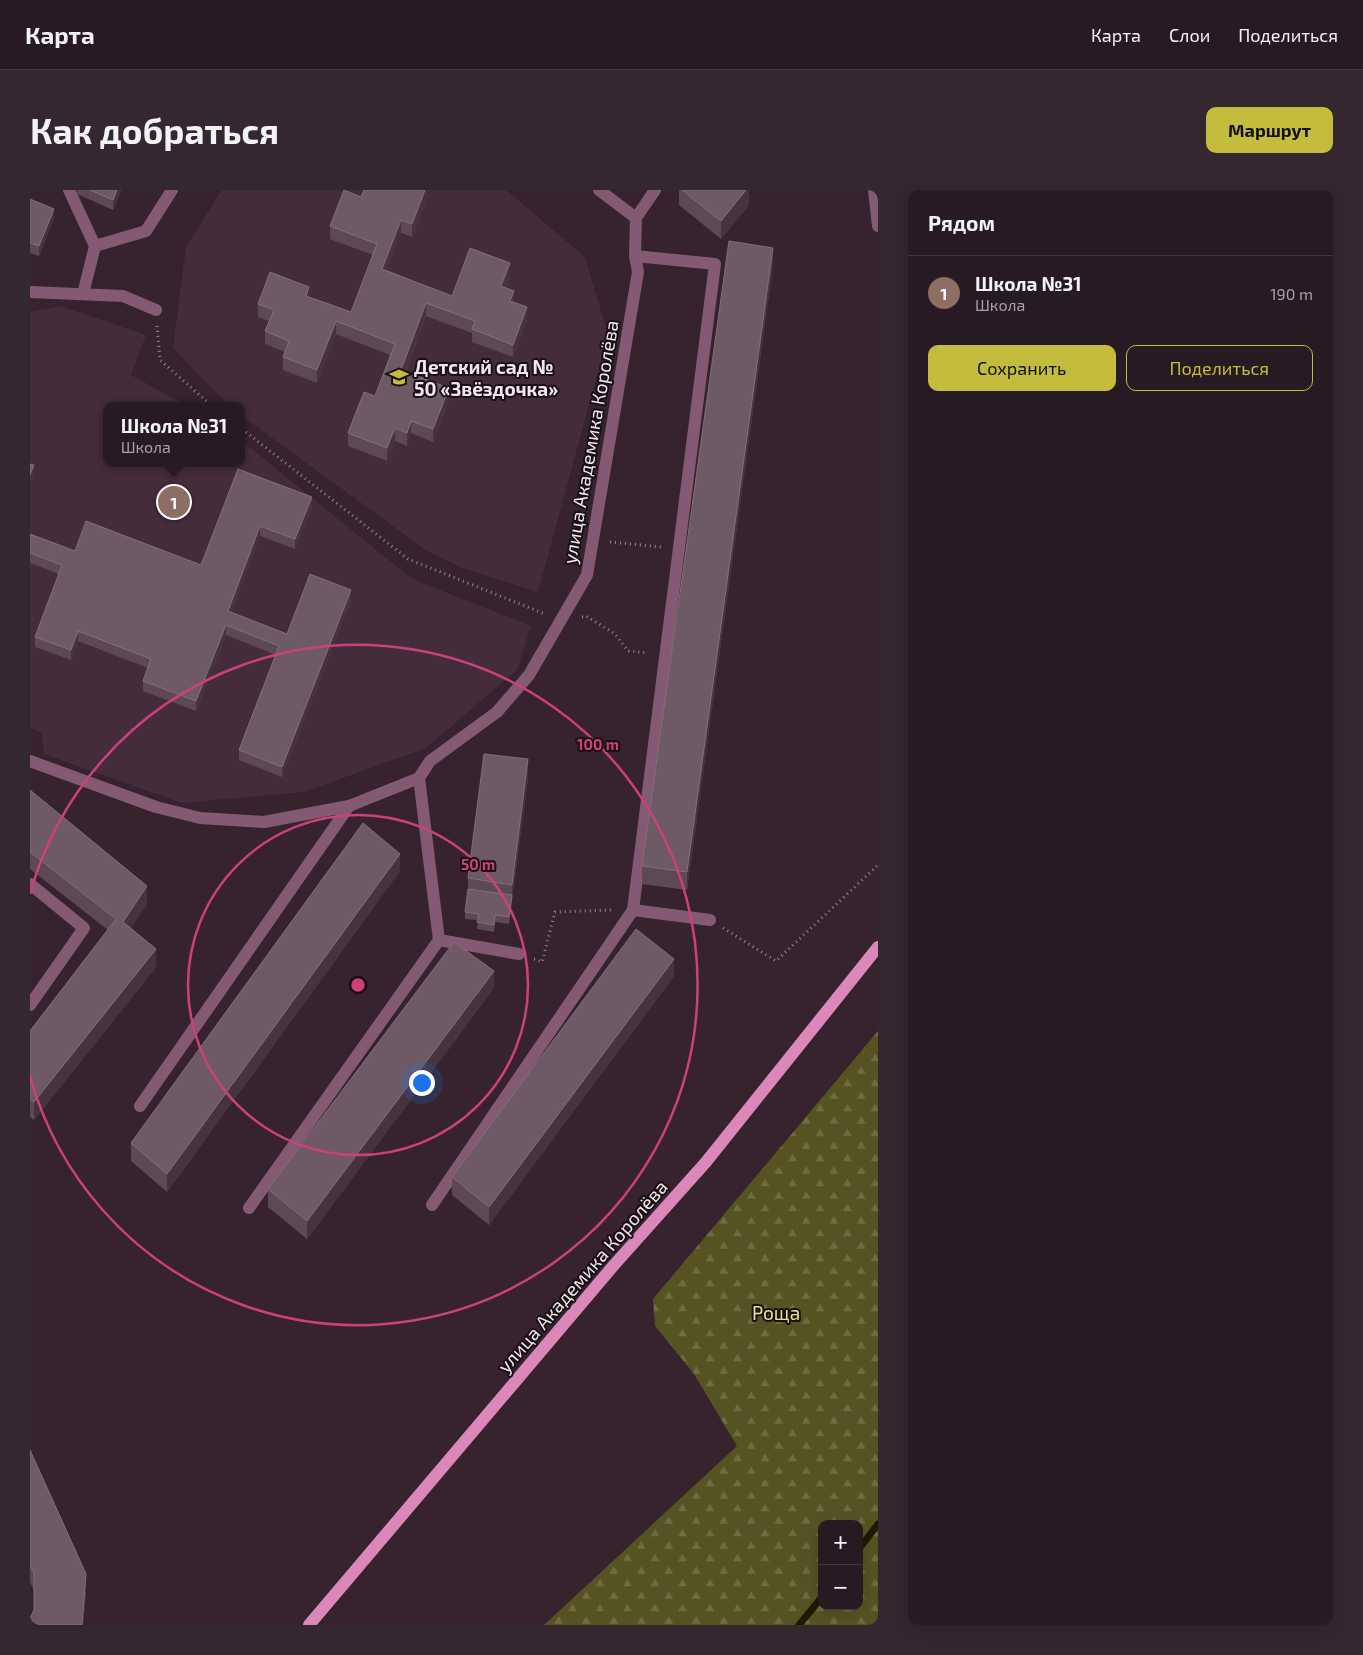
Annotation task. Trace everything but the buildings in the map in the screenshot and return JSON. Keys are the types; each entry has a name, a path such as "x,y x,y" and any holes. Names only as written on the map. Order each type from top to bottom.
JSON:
{"main road":[{"name":"улица Академика Королёва","path":"309,1625 614,1265 706,1162 878,947"}],"street":[{"path":"69,190 95,246 83,294"},
{"path":"95,246 146,231 172,190"},
{"path":"599,190 636,218 655,190"},
{"path":"874,190 878,226"},
{"name":"улица Академика Королёва","path":"419,778 430,761 496,712 529,675 587,574 638,272 635,256 636,218"},
{"path":"432,1205 633,910 715,264 635,256"},
{"path":"30,292 123,296 156,310"},
{"path":"30,761 156,807 200,818 264,822 349,806 419,778 439,940 249,1208"},
{"path":"140,1106 349,806"},
{"path":"30,884 84,928 30,1005"},
{"path":"633,910 710,920"},
{"path":"439,940 520,954"}],"path":[{"path":"156,310 160,360 207,402"},
{"path":"245,431 408,560 561,621 586,616 615,634 628,651 654,654"},
{"path":"592,540 678,548"},
{"path":"710,920 776,961 878,866"},
{"path":"520,954 542,962 555,912 633,910"}],"shaded area":[{"name":"Детский сад № 50 «Звёздочка»","path":"222,190 506,190 585,257 608,335 538,592 462,568 427,551 245,418 245,402 225,402 173,348 186,247"},
{"path":"60,306 146,335 131,375 180,402 103,402 103,467 245,467 245,443 412,579 531,626 517,670 426,748 304,792 182,803 44,754 42,733 30,728 30,312"}],"green space":[{"name":"Роща","path":"878,1031 878,1625 544,1625 737,1446 694,1374 655,1326 653,1299"}],"waterway":[{"path":"863,1544 878,1524"},
{"path":"799,1625 818,1602"}],"place":[{"name":"Детский сад № 50 «Звёздочка»","path":"399,377"},
{"name":"Школа №31","path":"174,502"}]}
